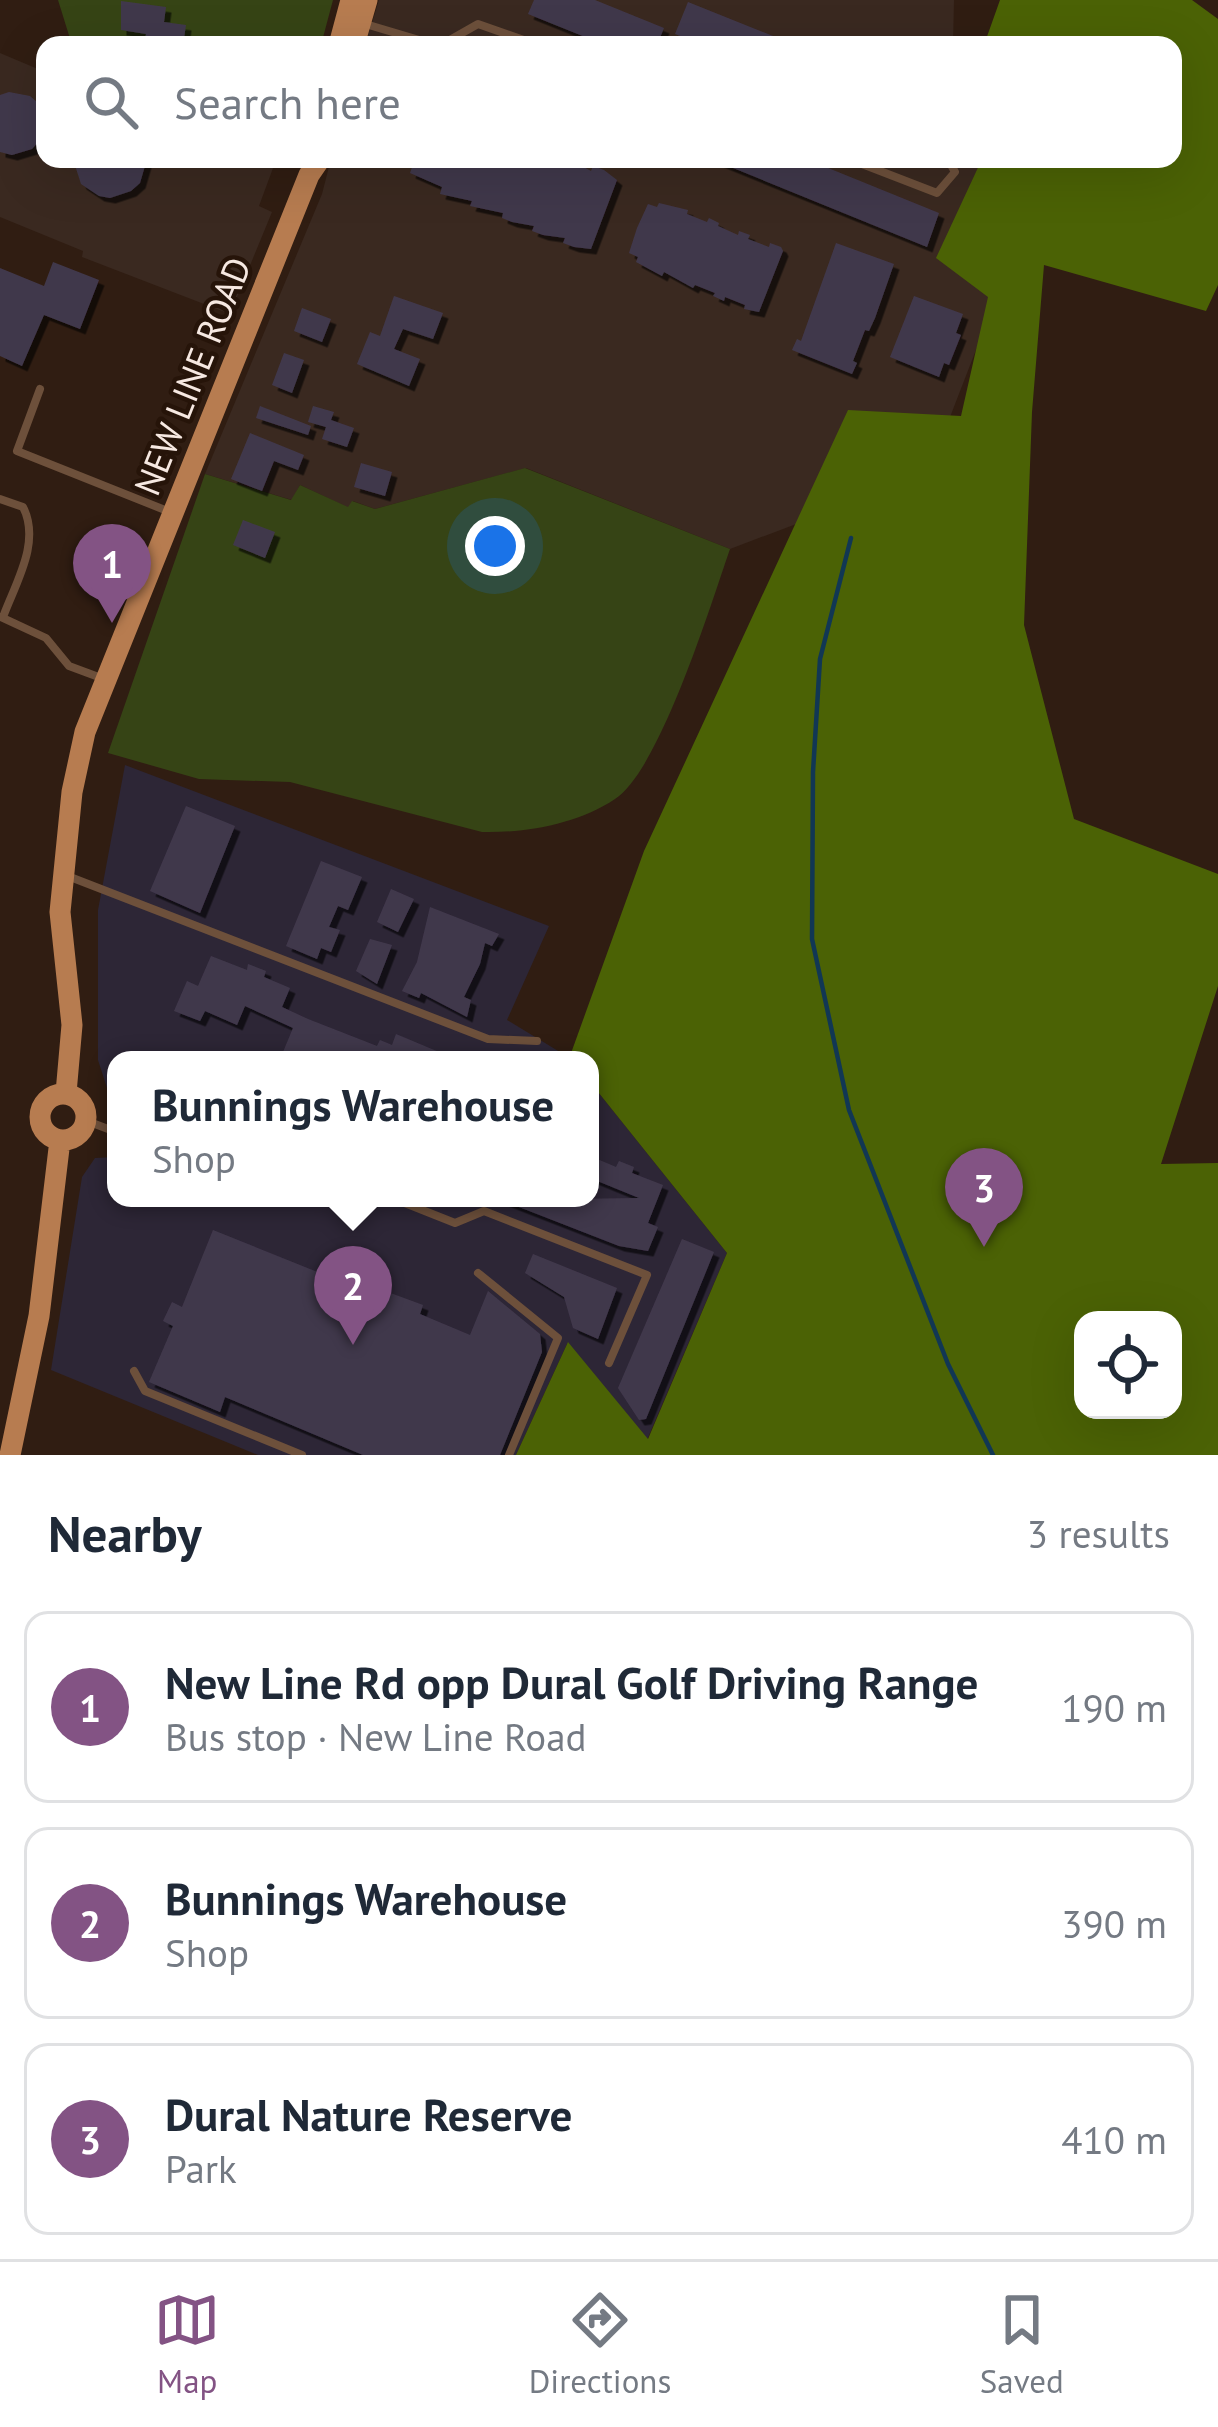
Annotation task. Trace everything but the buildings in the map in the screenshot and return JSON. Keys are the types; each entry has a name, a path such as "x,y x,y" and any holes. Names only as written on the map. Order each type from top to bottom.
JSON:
{"main road":[{"path":"341,36 351,0"},
{"path":"357,34 367,0"},
{"name":"NEW LINE ROAD","path":"66,1093 72,1025 60,933 79,758 104,680 311,168"},
{"path":"66,1093 85,1106 87,1121 74,1138 60,1140 46,1133 40,1118 50,1097 66,1093"},
{"path":"10,1455 39,1316 60,1140"}],"lane":[{"path":"455,36 478,24 512,36"},
{"path":"872,168 937,193 955,172 953,168"},
{"path":"40,389 16,452 172,512"},
{"path":"0,499 23,507 32,538 2,617 46,638 69,666 104,680"},
{"path":"64,874 488,1039 537,1041"},
{"path":"87,1121 107,1129"},
{"path":"415,1207 455,1223 484,1211 647,1275 609,1363"},
{"path":"478,1274 558,1338 509,1455"},
{"path":"134,1371 145,1391 302,1455"}],"shaded area":[{"path":"379,0 954,0 953,36 368,36"},
{"path":"0,53 36,68 36,168 273,168 259,206 272,212 230,314 82,257 83,251 0,217"},
{"path":"329,168 1029,168 1037,192 928,474 730,549 526,468 375,509 353,501 349,508 300,485 292,500 205,474"},
{"path":"125,765 549,926 507,1020 558,1051 107,1051 107,1088 98,1060 98,910"},
{"path":"599,1093 727,1253 647,1440 567,1344 516,1455 258,1455 51,1370 82,1177 95,1158 107,1157 107,1207 599,1207"}],"green space":[{"path":"58,0 333,0 323,36 69,36"},
{"path":"1000,0 1192,0 1218,19 1218,285 1206,311 1044,265 1032,412 1024,625 1074,819 1218,874 1218,986 1161,1164 1218,1163 1218,1455 516,1455 568,1342 648,1439 727,1253 599,1093 599,1051 572,1051 644,851 848,410 961,416 988,297 936,258 978,168 1182,168 1182,36 987,36"},
{"path":"525,468 730,549 666,722 632,782 615,799 551,825 482,832 290,782 199,779 108,753 205,474 291,500 300,485 348,507 352,501 375,509"}],"waterway":[{"path":"851,538 820,659 813,772 812,939 849,1110 948,1364 993,1455"}],"place":[{"name":"New Line Rd opp Dural Golf Driving Range","path":"112,623"},
{"name":"Dural Nature Reserve","path":"984,1247"},
{"name":"Bunnings Warehouse","path":"353,1345"}]}
